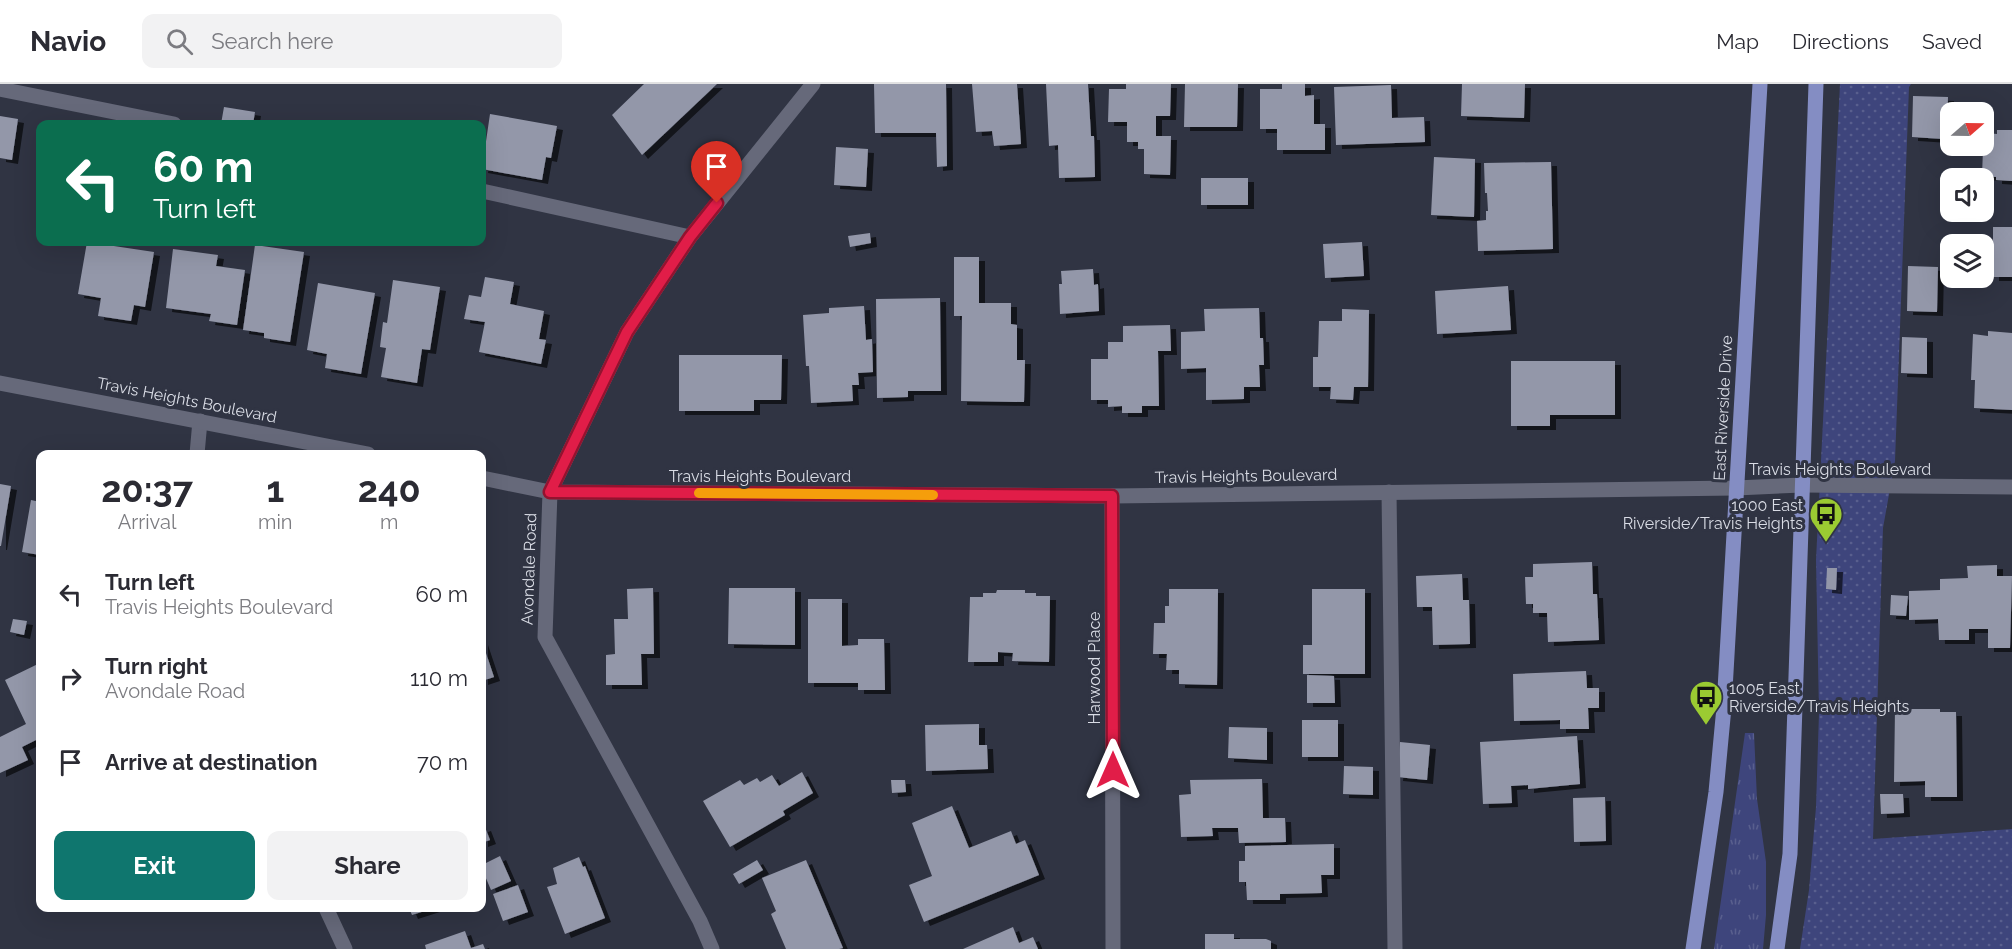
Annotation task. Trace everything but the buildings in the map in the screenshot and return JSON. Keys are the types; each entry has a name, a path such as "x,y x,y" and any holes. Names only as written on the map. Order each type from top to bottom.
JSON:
{"main road":[{"name":"East Riverside Drive","path":"1693,949 1716,792 1724,707 1760,84"},
{"path":"1777,949 1790,854 1816,84"}],"street":[{"name":"Avondale Road","path":"712,949 700,921 545,637 550,492 627,332 690,237 813,84"},
{"path":"0,89 154,120"},
{"path":"486,193 690,237"},
{"name":"Travis Heights Boulevard","path":"0,383 348,450"},
{"path":"197,450 200,421"},
{"name":"Travis Heights Boulevard","path":"486,479 550,492 1112,496 1736,488 1802,485 2012,487"},
{"path":"1389,492 1395,949"},
{"name":"Harwood Place","path":"1112,496 1113,949"},
{"path":"328,912 345,949"}],"green space":[{"path":"1840,84 1911,84 1909,87 1895,461 1883,528 1873,839 2012,829 2012,949 1800,949 1809,890 1816,807 1819,713 1816,560"},
{"path":"1745,733 1754,733 1757,799 1766,862 1766,915 1763,949 1714,949"}],"slow traffic":[{"path":"699,493 933,495"}],"place":[{"name":"1000 East Riverside/Travis Heights","path":"1826,543"},
{"name":"1005 East Riverside/Travis Heights","path":"1706,726"}],"route":[{"path":"717,203 690,237 627,332 550,492 1112,496 1113,770"}]}
